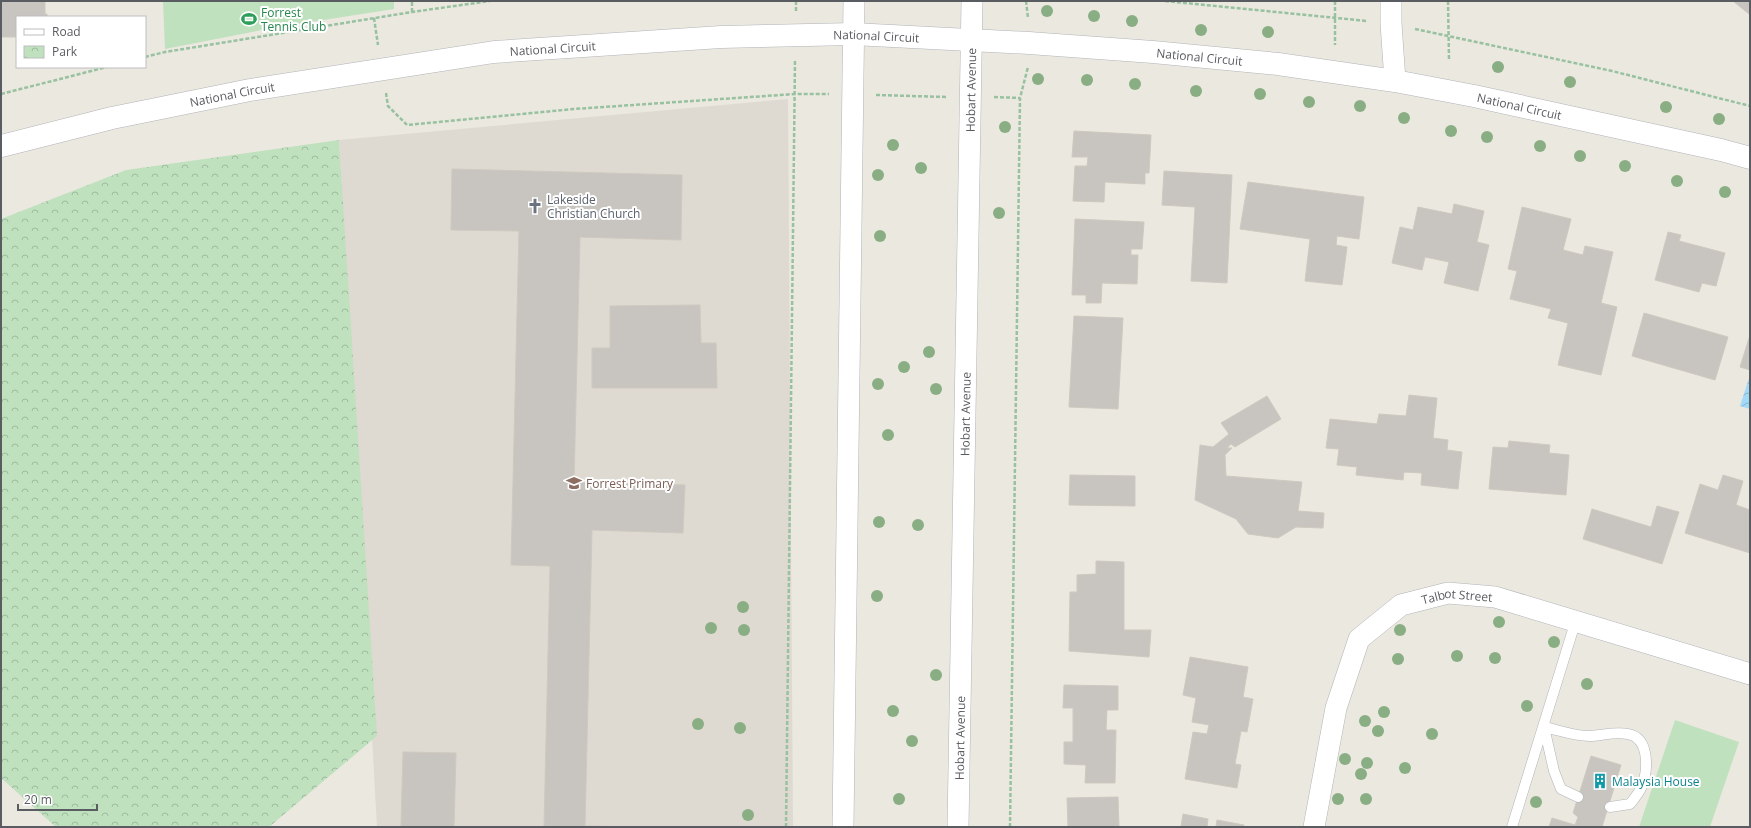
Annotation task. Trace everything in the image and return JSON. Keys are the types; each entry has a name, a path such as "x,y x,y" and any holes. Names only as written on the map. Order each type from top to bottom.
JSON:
{"street":[{"path":"843,827 854,1"},
{"name":"Hobart Avenue","path":"958,827 972,1"},
{"path":"1391,1 1395,81"},
{"name":"National Circuit","path":"1,146 112,118 250,90 494,52 721,37 853,34 971,39 1153,52 1270,63 1395,81 1474,96 1721,150 1750,158"},
{"name":"Talbot Street","path":"1314,827 1336,708 1359,639 1401,605 1448,593 1495,597 1576,620 1750,674"}],"lane":[{"path":"1512,827 1576,620"},
{"path":"1544,727 1554,771 1561,789 1578,797"},
{"path":"1544,727 1576,735 1589,736 1619,732 1630,734 1640,740 1645,754 1646,765 1641,787 1630,804 1610,806"}],"path":[{"path":"412,1 412,12"},
{"path":"146,57 165,52 374,18 490,1"},
{"path":"1026,1 1029,23"},
{"path":"1165,1 1334,19 1391,23 1447,37 1612,71 1750,106"},
{"path":"1335,1 1335,45"},
{"path":"1448,1 1447,37 1449,60"},
{"path":"374,18 379,49"},
{"path":"786,827 795,64"},
{"path":"1010,827 1020,98 1028,65"},
{"path":"1,94 103,68"},
{"path":"386,91 388,106 407,125 574,108 795,94 825,94"},
{"path":"874,95 949,97"},
{"path":"994,97 1020,98"}],"shaded area":[{"name":"Forrest Primary","path":"788,99 793,827 377,827 339,140"}],"green space":[{"name":"Forrest Tennis Club","path":"163,1 394,1 394,9 272,28 165,49"},
{"path":"339,140 377,736 269,827 56,827 1,778 1,219 126,170"},
{"path":"1675,720 1739,742 1710,827 1639,827"}],"water":[{"path":"1750,375 1750,409 1740,406"}],"building":[{"path":"1,1 45,1 45,14 47,14 47,16 16,16 16,37 1,37"},
{"path":"1733,1 1750,1 1750,13 1749,14"},
{"path":"1074,131 1151,135 1149,173 1145,173 1145,184 1105,182 1104,202 1073,201 1075,166 1087,166 1088,157 1072,157"},
{"path":"452,169 682,175 681,240 580,237 574,482 685,485 683,533 592,530 585,826 633,827 544,827 550,566 511,565 519,231 451,230"},
{"path":"1164,171 1232,175 1227,283 1191,281 1195,207 1162,205"},
{"path":"1248,182 1364,197 1359,239 1337,236 1336,245 1347,247 1342,285 1305,281 1310,239 1240,229"},
{"path":"1454,204 1484,211 1477,242 1489,245 1478,291 1444,283 1449,262 1425,257 1422,270 1392,263 1400,227 1413,230 1418,207 1452,214"},
{"path":"1522,207 1571,219 1563,250 1583,255 1585,246 1613,252 1601,303 1617,307 1601,375 1558,365 1568,323 1548,318 1551,309 1510,299 1517,271 1508,269"},
{"path":"1075,219 1144,222 1142,249 1131,249 1131,255 1138,255 1137,284 1102,283 1101,303 1086,303 1086,295 1072,295"},
{"path":"1668,232 1681,235 1679,241 1725,253 1716,286 1702,283 1699,292 1655,280"},
{"path":"700,305 701,343 716,343 717,388 592,388 592,348 610,348 610,306"},
{"path":"1644,313 1728,337 1715,380 1632,356"},
{"path":"1074,316 1123,318 1118,409 1069,407"},
{"path":"1750,335 1750,370 1740,367"},
{"path":"1409,395 1437,398 1433,438 1448,440 1447,450 1462,452 1458,489 1421,485 1422,473 1404,472 1403,480 1356,475 1357,467 1337,465 1339,449 1326,448 1330,419 1377,424 1379,414 1406,416"},
{"path":"1267,396 1281,419 1235,447 1231,444 1227,448 1232,448 1225,455 1226,476 1302,482 1298,511 1324,513 1323,528 1296,527 1278,538 1248,534 1236,519 1195,500 1200,445 1213,447 1229,434 1221,423"},
{"path":"1509,441 1550,445 1549,453 1569,455 1566,495 1489,489 1493,447 1508,448"},
{"path":"1070,475 1135,476 1135,506 1069,505"},
{"path":"1723,475 1743,481 1736,505 1750,510 1750,553 1685,533 1700,484 1718,490"},
{"path":"1657,506 1679,512 1662,564 1583,539 1592,509 1651,527"},
{"path":"1096,561 1124,562 1124,630 1151,630 1149,657 1069,651 1070,592 1077,592 1077,575 1096,574"},
{"path":"1190,657 1248,667 1243,697 1253,699 1247,732 1241,731 1235,764 1241,765 1237,788 1185,779 1193,732 1207,734 1209,725 1192,722 1196,698 1183,695"},
{"path":"1064,685 1118,686 1118,710 1107,710 1106,730 1116,730 1115,783 1085,783 1086,765 1064,764 1064,742 1073,742 1073,708 1063,708"},
{"path":"403,752 456,753 454,827 401,827"},
{"name":"Malaysia House","path":"1591,756 1621,765 1602,827 1549,827 1552,818 1575,825 1578,817 1573,813"},
{"path":"1118,797 1119,827 1068,827 1067,798"},
{"path":"1183,814 1208,819 1207,827 1181,827"},
{"path":"1217,820 1244,825 1244,827 1216,827"}],"place":[{"name":"Forrest Tennis Club","path":"249,19"},
{"name":"Lakeside Christian Church","path":"535,206"},
{"name":"Forrest Primary","path":"574,483"},
{"name":"Malaysia House","path":"1600,781"}]}
